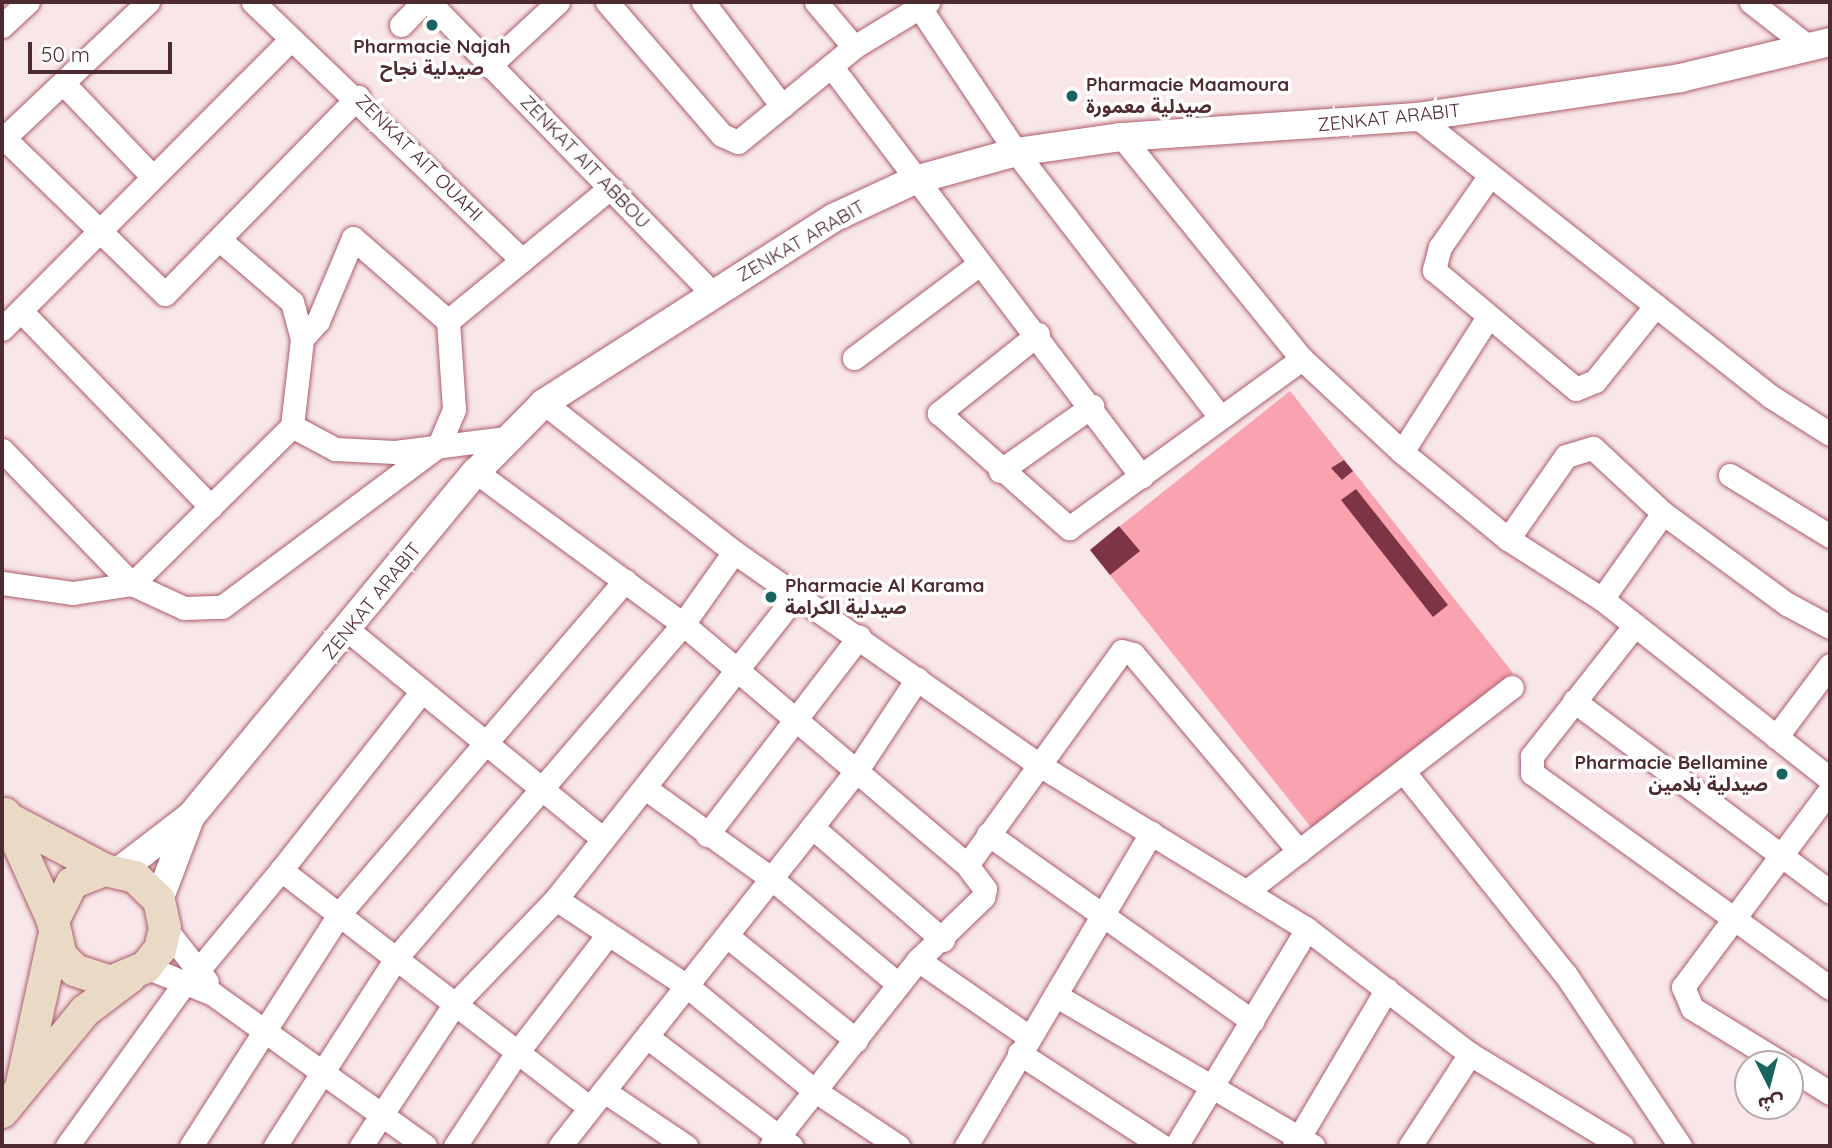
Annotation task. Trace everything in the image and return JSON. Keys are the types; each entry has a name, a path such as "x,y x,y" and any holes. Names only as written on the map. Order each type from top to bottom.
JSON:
{"main road":[{"path":"4,818 149,886 162,914 138,972 85,1011 7,1104"},
{"path":"4,818 53,930 75,970 102,980 138,972"},
{"path":"7,1104 53,930 72,883 112,870"}],"street":[{"path":"2,26 28,2"},
{"path":"148,2 65,85 3,139 161,294 221,241 358,97"},
{"name":"ZENKAT AIT OUAHI","path":"254,2 358,97 522,260"},
{"path":"401,25 426,2"},
{"name":"ZENKAT AIT ABBOU","path":"426,2 712,293"},
{"path":"489,66 558,2"},
{"path":"607,2 729,142 738,142 854,47 924,5 1016,152 1220,417"},
{"path":"703,2 782,106"},
{"path":"816,2 854,47"},
{"path":"1751,2 1820,45"},
{"path":"2,330 96,232 291,38"},
{"name":"ZENKAT ARABIT","path":"191,816 349,631 506,438 544,403 833,218 915,180 1016,152 1122,137 1417,117 1680,78 1820,45"},
{"path":"831,66 978,265 1038,334 1142,477"},
{"path":"65,85 152,176"},
{"path":"1417,117 1488,178 1656,305 1770,396 1830,434"},
{"path":"1122,137 1302,359 1402,453 1508,539 1602,599 1830,779"},
{"path":"1488,178 1440,247 1434,270 1486,320 1576,389 1595,381 1656,305"},
{"path":"448,321 610,188"},
{"path":"2,450 132,584 184,608 222,607 439,445 454,409 448,321 353,238 318,321 302,338"},
{"path":"2,583 74,593 132,584 292,426 302,338 292,302 221,241"},
{"path":"854,358 978,265"},
{"path":"21,311 211,507"},
{"path":"1402,453 1486,320"},
{"path":"1038,334 939,410 1000,471 1069,528 1302,359"},
{"path":"544,403 733,552 859,637 1036,763 1307,929 1470,1054 1622,1146"},
{"path":"1000,471 1092,406"},
{"path":"292,426 335,449 396,452 506,438"},
{"path":"1508,539 1566,456 1582,447 1593,448 1663,513 1787,604 1830,627"},
{"path":"476,472 683,624 736,674 967,865 985,893 943,940 918,960 856,1040 811,1088 780,1143 647,1037"},
{"path":"1730,475 1830,536"},
{"path":"1602,599 1663,513"},
{"path":"275,1146 323,1076 396,958 683,624 733,552"},
{"path":"191,1146 265,1035 340,913 625,580"},
{"path":"361,1146 454,1005 556,899 601,837 645,788 795,596"},
{"path":"1635,625 1532,755 1532,773 1733,923 1830,987"},
{"path":"349,631 601,837"},
{"path":"707,835 859,637"},
{"path":"967,865 1036,763 1117,655 1128,650 1299,851"},
{"path":"1776,737 1830,665"},
{"path":"567,1144 596,1098 855,773 918,679"},
{"path":"1247,891 1512,687"},
{"path":"200,968 422,691"},
{"path":"1574,701 1779,857 1830,892"},
{"path":"1403,771 1566,975 1680,1146"},
{"path":"645,788 772,879 898,984"},
{"path":"1761,1050 1685,1001 1688,980 1830,790"},
{"path":"112,870 191,816"},
{"path":"191,816 162,914 200,968 213,994"},
{"path":"812,827 943,940"},
{"path":"967,1146 1151,833"},
{"path":"988,834 1105,911 1252,1021"},
{"path":"281,870 340,913 516,1054 685,1146"},
{"path":"556,899 606,937 687,986 811,1088 898,1146"},
{"path":"1176,1146 1307,929"},
{"path":"727,936 856,1040"},
{"path":"455,1146 516,1054 606,937"},
{"path":"918,960 1024,1045 1162,1146"},
{"path":"138,972 213,994 265,1035 425,1146"},
{"path":"67,1146 183,985"},
{"path":"1055,995 1214,1084 1302,1144 1387,989"},
{"path":"1410,1146 1470,1054"},
{"path":"1804,1077 1830,1093"}],"shaded area":[{"path":"1290,391 1513,673 1314,831 1090,550"}],"building":[{"path":"1344,460 1353,471 1342,480 1331,468"},
{"path":"1356,489 1448,605 1433,617 1341,500"},
{"path":"1119,526 1140,551 1110,575 1090,550"}],"place":[{"name":"Pharmacie Najah صيدلية نجاح","path":"432,25"},
{"name":"Pharmacie Maamoura صيدلية معمورة","path":"1072,96"},
{"name":"Pharmacie Al Karama صيدلية الكرامة","path":"771,597"},
{"name":"Pharmacie Bellamine صيدلية بلامين","path":"1782,774"}]}
